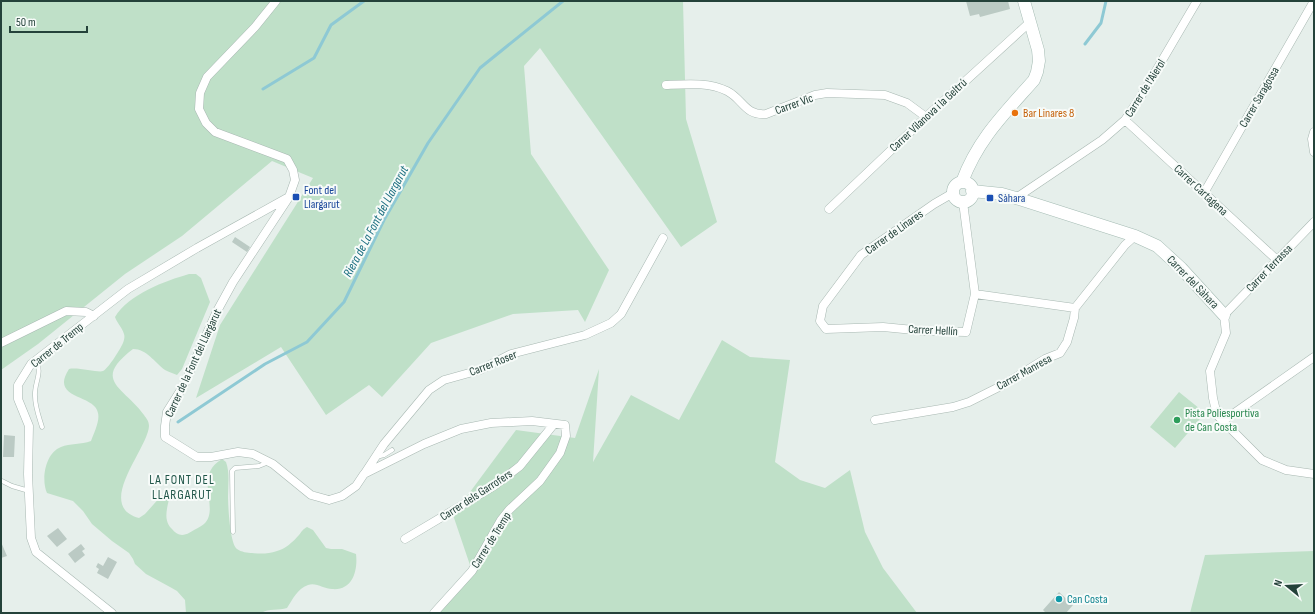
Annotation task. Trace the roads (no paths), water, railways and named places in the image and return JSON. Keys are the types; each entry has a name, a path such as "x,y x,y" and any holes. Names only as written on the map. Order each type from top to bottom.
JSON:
{"street":[{"name":"Carrer de la Font del Llargarut","path":"276,1 255,27 207,77 200,93 199,109 206,123 215,132 287,159 293,170 295,180 289,197 233,282 220,306 184,385 167,412 165,438 197,457 212,457 238,452 253,454 269,462 311,495 329,500 342,496 356,486 364,474 424,444 461,429 491,423 532,421 565,425"},
{"path":"962,182 969,185 972,191 970,198 963,202 956,199 953,193 955,186 962,182 969,164 988,132 1034,80 1039,61 1038,50 1029,23 1024,1"},
{"name":"Carrer de l'Aierol","path":"1016,198 1102,140 1126,120 1144,93 1197,1"},
{"name":"Carrer Saragossa","path":"1204,193 1314,1"},
{"name":"Carrer Vilanova i la Geltrú","path":"829,209 926,117 1029,23"},
{"name":"Carrer Vic","path":"666,85 691,84 717,87 729,92 748,111 760,115 827,93 885,95 907,103 926,117"},
{"name":"Carrer Cartagena","path":"1126,120 1277,260"},
{"path":"1314,132 1312,139 1314,152"},
{"name":"Carrer del Sàhara","path":"972,191 1002,194 1016,198 1135,236 1161,249 1181,268 1224,315 1226,333 1210,371 1213,398 1217,415 1262,460 1286,470 1314,474"},
{"name":"Carrer de Linares","path":"820,321 823,306 861,256 934,204 953,193"},
{"name":"Carrer de Tremp","path":"112,613 36,552 31,538 29,426 18,399 18,385 31,364 128,289 197,248 289,197"},
{"name":"Carrer Hellín","path":"820,321 826,329 883,327 924,331 966,332 975,294 963,202"},
{"name":"Carrer Terrassa","path":"1224,315 1314,222"},
{"name":"Carrer Manresa","path":"875,420 953,408 969,402 1003,385 1045,359 1060,352 1067,342 1074,318 1075,308 1125,245 1135,236"},
{"name":"Carrer Roser","path":"364,474 384,444 429,390 444,380 480,370 511,354 585,334 611,323 621,314 663,238"},
{"path":"975,294 1075,308"},
{"path":"1,343 66,311 86,312 94,316"},
{"path":"1223,421 1314,357"},
{"name":"Carrer dels Garrofers","path":"405,539 494,486 520,466 554,424"},
{"name":"Carrer de Tremp","path":"434,613 472,571 505,515 540,481 560,453 566,436 565,425"}],"lane":[{"path":"36,360 39,374 35,389 35,398 42,427"},
{"path":"375,457 384,455 392,450"},
{"path":"232,532 232,471 235,468 259,466 269,462"},
{"path":"2,481 12,486 29,491"}],"waterway":[{"name":"Riera de La Font del Llargarut","path":"263,89 314,58 331,25 364,1"},
{"name":"Riera de La Font del Llargarut","path":"178,422 265,364 307,342 344,302 384,220 428,143 480,68 563,1"},
{"path":"1085,44 1101,23 1106,1"}],"place":[{"name":"Bar Linares 8","path":"1015,113"},
{"name":"Font del Llargarut","path":"296,197"},
{"name":"Sàhara","path":"990,198"},
{"name":"Pista Poliesportiva de Can Costa","path":"1177,420"},
{"name":"Can Costa","path":"1059,599"}],"district":[{"name":"LA FONT DEL LLARGARUT","path":"182,486"}]}
